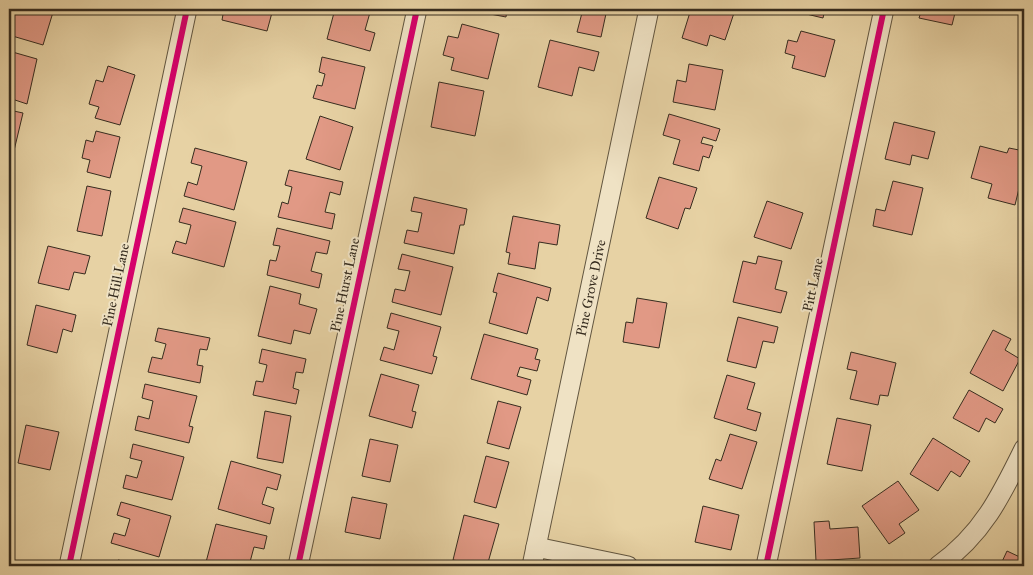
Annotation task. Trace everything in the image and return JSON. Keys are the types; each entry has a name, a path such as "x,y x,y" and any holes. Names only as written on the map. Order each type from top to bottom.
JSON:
{"street":[{"name":"Pine Hill Lane","path":"69,566 187,9"},
{"name":"Pine Hurst Lane","path":"298,566 416,9"},
{"name":"Pine Grove Drive","path":"532,566 649,9"},
{"name":"Pitt Lane","path":"766,566 884,9"},
{"path":"938,566 961,548 987,520 1024,449"},
{"path":"536,547 628,566"}],"building":[{"path":"11,9 54,9 43,45 9,35"},
{"path":"224,9 273,9 267,31 222,20"},
{"path":"335,9 371,9 365,30 375,33 370,51 327,39"},
{"path":"464,9 507,9 506,17"},
{"path":"583,9 607,9 601,37 577,32"},
{"path":"691,9 718,9 734,13 725,40 710,35 707,46 682,38"},
{"path":"799,9 825,9 823,18 798,12"},
{"path":"922,9 956,9 952,25 919,18"},
{"path":"462,24 499,34 488,79 451,70 454,58 443,55 448,36 458,38"},
{"path":"801,31 835,40 825,77 792,68 795,56 785,53 788,40 797,42"},
{"path":"550,40 599,52 594,71 579,67 572,96 538,87"},
{"path":"9,51 37,59 27,104 9,98"},
{"path":"322,57 365,67 355,109 313,98 317,85 322,86 325,74 319,72"},
{"path":"689,64 723,70 715,110 673,102 677,80 686,82"},
{"path":"108,66 135,75 120,125 95,118 99,107 89,104 96,80 103,82"},
{"path":"439,82 484,91 475,136 431,127"},
{"path":"9,110 23,113 12,159 9,158"},
{"path":"669,114 720,129 716,141 703,137 701,143 713,146 709,158 703,156 699,171 673,164 680,140 663,135"},
{"path":"320,116 353,127 340,170 306,159"},
{"path":"894,122 935,132 928,159 912,155 910,165 885,159"},
{"path":"96,131 120,137 110,178 87,172 90,160 82,158 86,140 93,142"},
{"path":"980,146 1007,153 1009,148 1024,151 1024,168 1015,205 988,198 992,184 971,178"},
{"path":"195,148 247,162 234,210 184,196 188,182 197,185 202,166 191,163"},
{"path":"289,170 343,182 340,195 330,192 325,212 335,214 332,229 278,217 282,202 288,204 292,187 285,185"},
{"path":"659,177 697,188 690,209 685,208 678,229 646,218"},
{"path":"893,181 923,188 912,235 873,226 876,209 885,211"},
{"path":"87,186 111,191 102,236 77,231"},
{"path":"414,197 467,209 464,225 460,225 454,254 404,243 407,230 418,232 422,213 411,211"},
{"path":"767,201 803,213 791,249 754,237"},
{"path":"183,208 236,222 224,267 172,253 176,241 186,244 191,225 179,222"},
{"path":"513,216 560,225 557,245 539,242 535,269 508,264 510,253 506,252"},
{"path":"277,228 330,241 327,254 316,252 311,271 322,274 319,288 267,275 270,260 276,261 280,246 273,245"},
{"path":"48,246 90,256 85,274 74,272 69,290 38,283"},
{"path":"402,254 453,267 441,315 392,302 395,289 405,291 410,271 398,269"},
{"path":"758,256 782,261 775,289 787,292 781,313 733,302 743,261 756,264"},
{"path":"498,273 551,288 548,301 537,297 527,334 489,323 497,293 493,292"},
{"path":"270,286 301,294 299,304 317,309 310,334 294,330 291,344 258,336"},
{"path":"637,298 667,303 659,348 623,342 626,322 633,323"},
{"path":"36,305 76,315 72,332 63,329 57,353 27,345"},
{"path":"391,313 441,327 433,356 437,357 432,374 380,360 384,347 394,350 399,331 387,328"},
{"path":"738,317 778,327 774,343 763,341 756,368 727,361"},
{"path":"158,328 210,338 207,350 200,349 197,365 203,366 200,383 148,372 152,357 162,359 166,344 155,341"},
{"path":"993,330 1011,339 1005,350 1020,359 1003,391 970,373"},
{"path":"484,334 538,349 535,359 540,360 537,371 520,367 517,376 531,380 527,395 471,379"},
{"path":"262,349 306,359 303,373 296,372 293,388 299,390 296,404 253,395 256,381 263,382 267,365 259,363"},
{"path":"851,352 896,363 888,396 880,395 878,405 850,399 857,371 847,369"},
{"path":"381,374 419,385 412,411 416,412 412,428 369,416"},
{"path":"727,375 755,383 747,409 761,413 756,431 714,418"},
{"path":"145,384 197,396 189,426 193,427 189,443 135,430 138,416 149,419 153,401 142,398"},
{"path":"969,390 1003,409 995,423 986,418 979,432 953,418"},
{"path":"498,401 521,407 509,449 487,443"},
{"path":"265,411 291,416 283,463 257,458"},
{"path":"837,418 871,425 862,471 827,464"},
{"path":"26,425 59,432 50,470 18,463"},
{"path":"730,434 757,442 742,489 709,479 716,459 721,461"},
{"path":"933,438 970,461 960,477 951,471 938,491 910,474"},
{"path":"370,439 398,445 390,482 362,476"},
{"path":"133,444 184,457 172,500 123,488 126,475 137,478 142,461 130,458"},
{"path":"486,456 509,462 496,508 474,502"},
{"path":"231,461 281,475 277,490 267,487 262,504 274,508 270,524 218,509"},
{"path":"898,481 919,510 899,524 905,533 889,544 862,506"},
{"path":"352,497 387,504 380,539 345,532"},
{"path":"121,502 171,516 159,557 111,543 114,533 125,536 130,519 117,515"},
{"path":"703,506 739,515 731,550 695,542"},
{"path":"464,515 499,524 487,566 453,560"},
{"path":"829,521 830,529 858,527 860,558 816,561 814,522"},
{"path":"216,524 267,536 264,549 254,547 250,562 262,566 205,566"},
{"path":"1007,551 1024,559 1024,566 1000,566"},
{"path":"118,560 147,566 117,566"}],"cycle path":[{"path":"69,566 187,9"},
{"path":"298,566 417,9"},
{"path":"766,566 884,9"}]}
